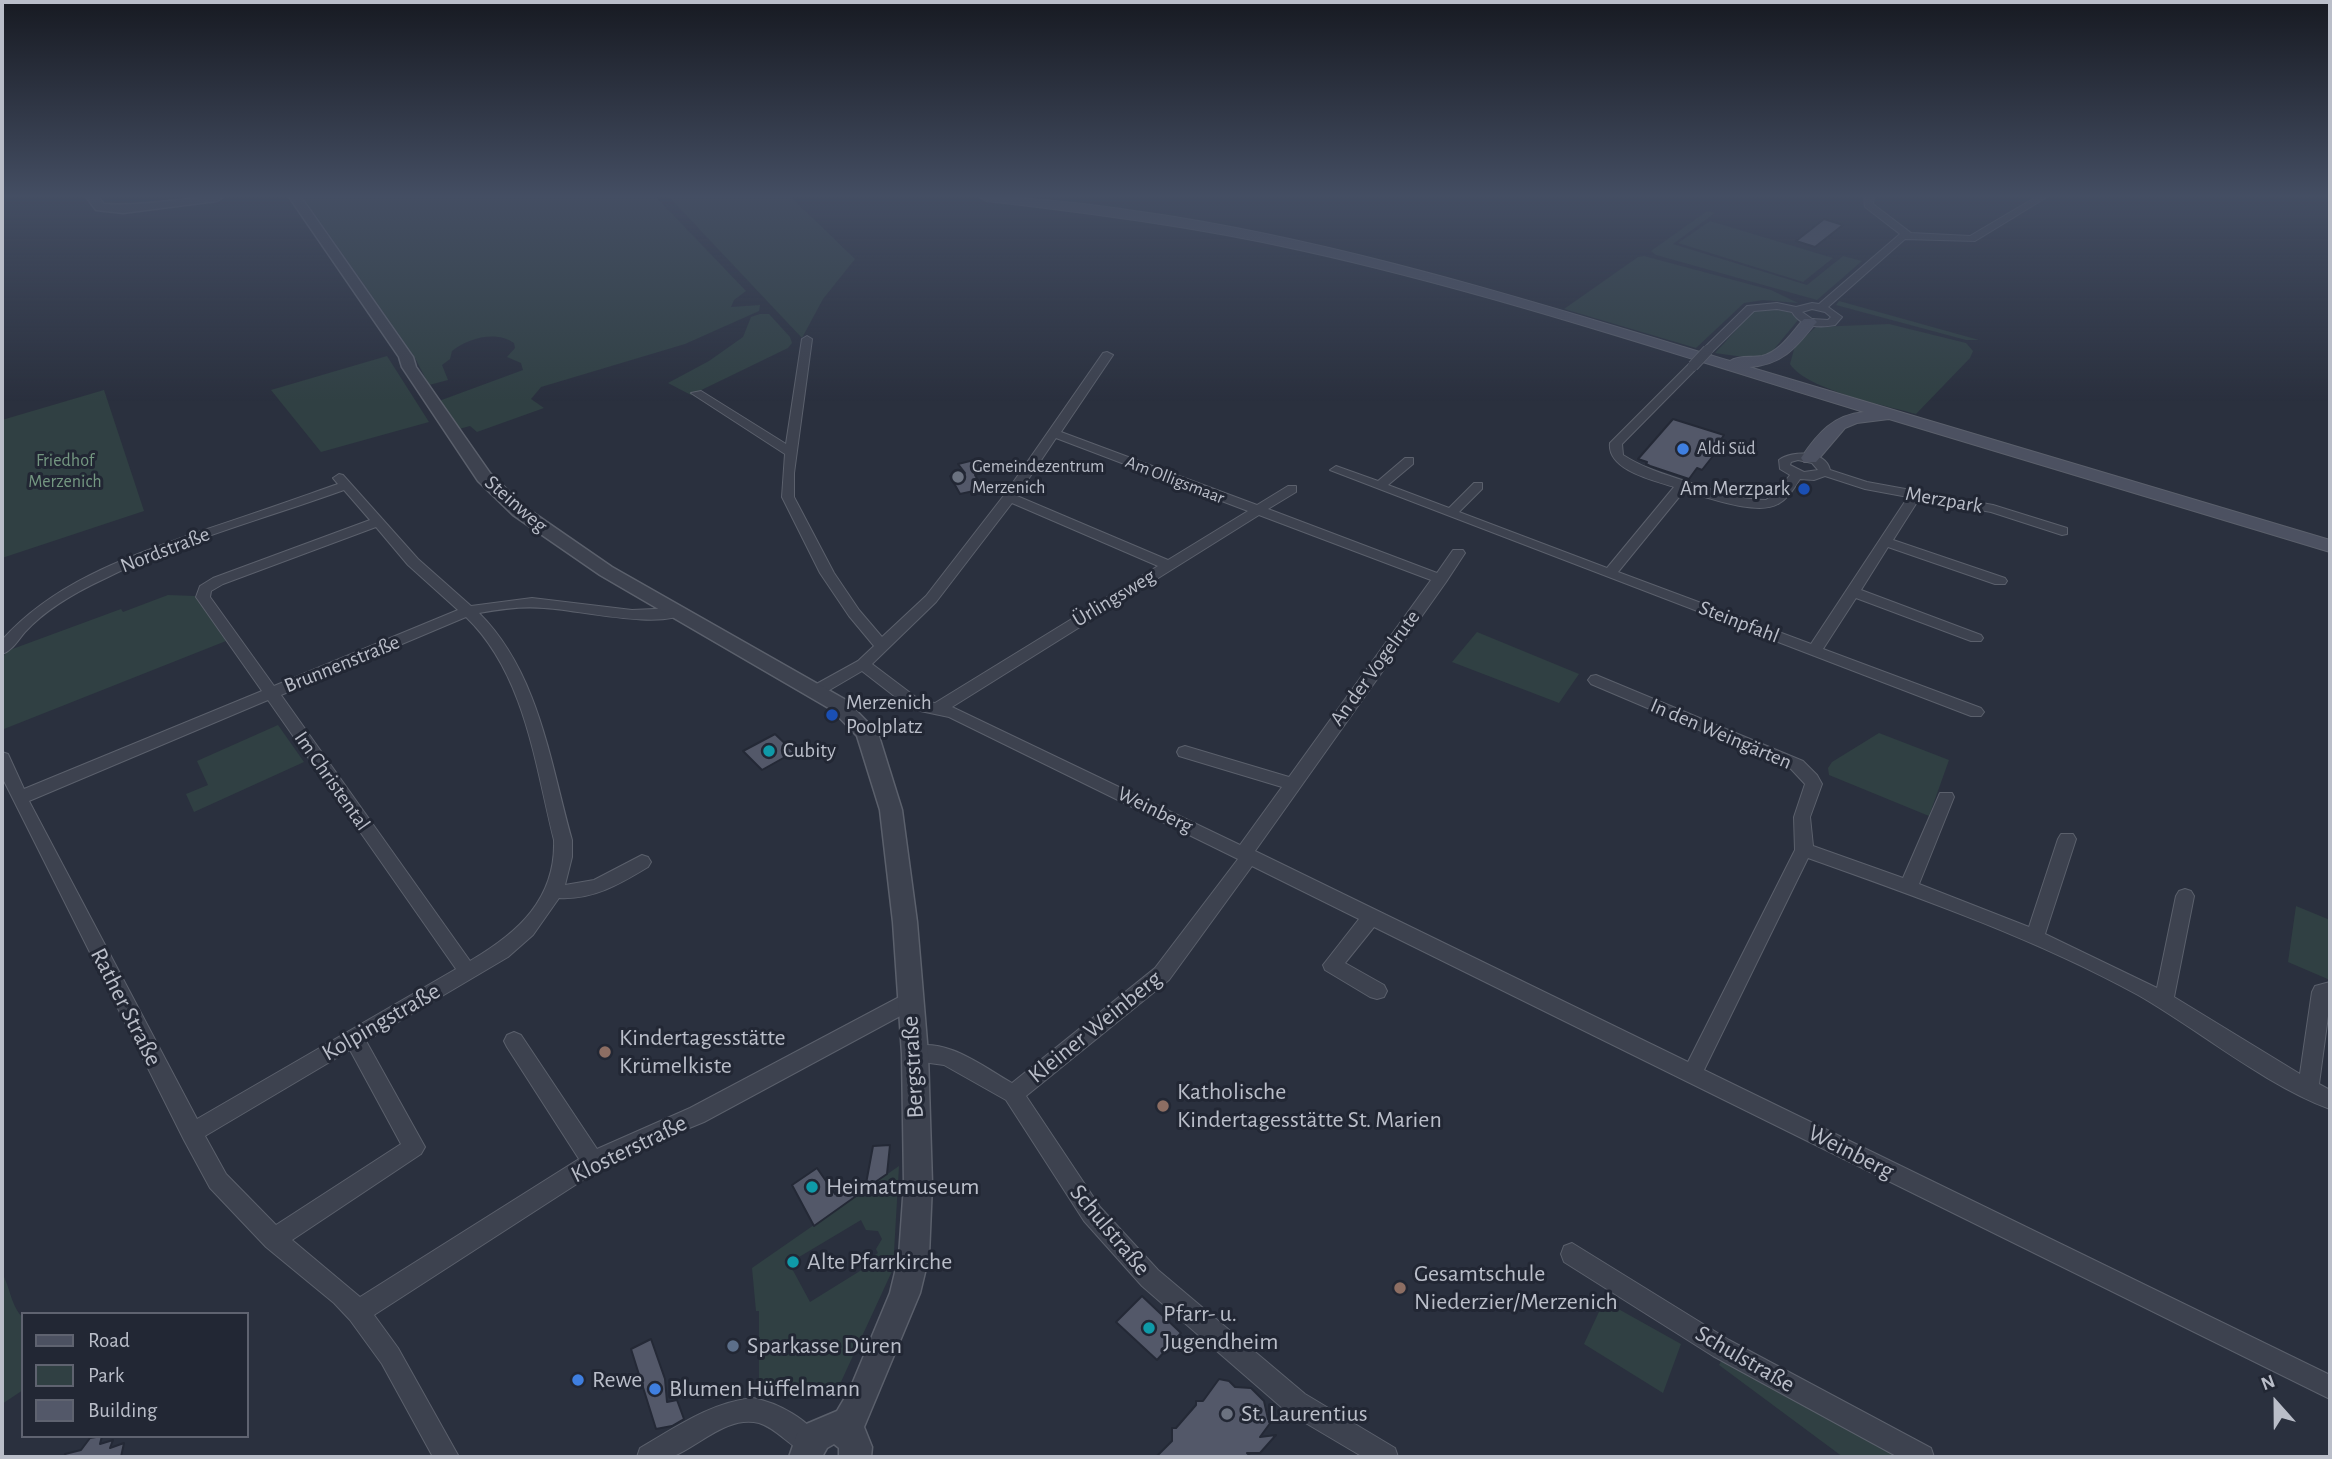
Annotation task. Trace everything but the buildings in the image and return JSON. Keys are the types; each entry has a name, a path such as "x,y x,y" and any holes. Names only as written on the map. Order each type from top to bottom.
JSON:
{"main road":[{"path":"1377,265 1711,355 1796,385 2330,546"},
{"path":"1808,321 1783,354 1781,361 1795,377 1826,394"},
{"path":"1711,355 1760,361 1783,354"},
{"path":"1796,385 1821,398 1835,415 1836,424"},
{"path":"1810,458 1836,424 1860,416 1904,418"}],"street":[{"name":"Steinweg","path":"342,265 484,477 519,511 607,571 839,705"},
{"path":"1822,307 1871,265"},
{"path":"1796,310 1798,316 1808,321 1825,324 1836,320 1834,313 1822,307 1807,306 1796,310 1777,306 1751,307 1711,355 1693,366 1616,443 1615,453 1626,464 1729,501 1757,505 1776,500 1797,474"},
{"path":"807,339 791,453 788,488 791,506 843,599 881,646"},
{"path":"816,691 863,664 932,599 1010,497 1107,355"},
{"path":"697,393 791,453"},
{"name":"Am Olligsmaar","path":"1053,433 1441,579"},
{"path":"1792,456 1810,458 1824,466 1824,472 1810,477 1797,474 1784,466 1785,460 1792,456"},
{"path":"1380,486 1409,461"},
{"name":"Steinpfahl","path":"1336,470 1976,712"},
{"name":"Merzpark","path":"1824,472 1865,485 1993,509 2062,531"},
{"name":"Kolpingstraße","path":"191,1133 468,972 517,940 542,912 554,891 564,862 564,840 527,710 516,678 501,650 469,611 416,564 342,482"},
{"name":"Nordstraße","path":"2,649 50,605 109,572 342,482"},
{"path":"1609,573 1683,484"},
{"path":"1451,513 1478,486"},
{"name":"Ürlingsweg","path":"937,709 1168,565 1259,512 1292,489"},
{"path":"1815,650 1916,494"},
{"path":"1010,497 1168,565"},
{"name":"Im Christental","path":"376,522 218,581 205,589 203,597 468,972"},
{"path":"1887,542 2000,581"},
{"name":"An der Vogelrute","path":"1247,855 1292,784 1458,554"},
{"path":"1853,593 1976,638"},
{"name":"Brunnenstraße","path":"19,798 469,611 498,605 541,603 657,615 678,612"},
{"name":"Weinberg","path":"863,664 916,705 953,712 2330,1387"},
{"name":"In den Weingärten","path":"1596,680 1797,765 1813,780 1814,786 1802,818 1806,839 1804,850 1692,1073"},
{"name":"Bergstraße","path":"839,705 867,733 891,810 905,922 915,1054 918,1184 914,1256 905,1293 861,1400 850,1444"},
{"path":"1185,752 1292,784"},
{"name":"Rather Straße","path":"2,758 19,798 218,1181 274,1239 342,1295 358,1312 390,1356 447,1457"},
{"path":"1909,886 1946,797"},
{"path":"2035,939 2067,839"},
{"path":"1804,850 1909,886 2035,939 2164,1001 2245,1054 2330,1100"},
{"name":"Kleiner Weinberg","path":"1013,1094 1162,974 1247,855"},
{"path":"554,891 572,893 598,888 642,862"},
{"path":"2164,1001 2185,896"},
{"path":"1372,916 1332,965 1377,990"},
{"path":"2308,1089 2322,992 2330,990"},
{"name":"Klosterstraße","path":"358,1312 593,1163 636,1140 697,1115 910,1001"},
{"path":"274,1239 414,1147 354,1038"},
{"path":"514,1041 593,1163"},
{"name":"Schulstraße","path":"915,1054 947,1056 1013,1094 1092,1214 1150,1278 1296,1404 1385,1457"},
{"name":"Schulstraße","path":"1572,1254 1721,1348 1922,1457"},
{"path":"649,1457 713,1422 755,1410 767,1415 807,1450 821,1430 829,1427 837,1427 850,1444"}],"green space":[{"path":"351,265 721,265 746,291 734,300 731,307 760,305 759,311 685,344 541,387 531,399 544,408 477,432 470,426 459,429 439,401 523,370 521,363 507,357 515,348 514,343 491,336 466,342 452,351 450,359 442,365 448,380 429,385 414,356"},
{"path":"733,265 850,265 823,299 802,338"},
{"path":"1626,265 1678,265 1771,290 1798,303 1763,300 1744,303 1696,348 1564,309"},
{"path":"1692,265 1742,265 1807,285 1832,265 1857,265 1817,300"},
{"path":"1749,265 1824,265 1803,282"},
{"path":"1839,301 1979,340 1966,340 1836,305"},
{"path":"1776,309 1791,313 1798,320 1770,354 1751,358 1715,353 1753,312"},
{"path":"769,314 790,337 792,343 788,348 691,395 668,383 709,361 743,337 751,317"},
{"path":"1889,324 1966,343 1973,351 1970,358 1916,414 1829,389 1812,382 1790,364 1795,346 1816,327"},
{"path":"387,356 429,422 321,452 271,390"},
{"name":"Friedhof Merzenich","path":"104,390 144,511 2,558 2,420"},
{"path":"168,595 195,596 226,641 4,729 2,659 7,651 121,609 123,612"},
{"path":"1477,632 1579,674 1559,703 1452,662"},
{"path":"278,725 304,762 194,812 186,794 208,785 197,761"},
{"path":"1879,733 1949,760 1929,816 1829,775 1828,768 1832,762"},
{"path":"2296,906 2330,920 2330,980 2288,962"},
{"path":"899,1166 893,1269 840,1384 814,1398 776,1391 759,1380 759,1311 756,1311 752,1268","holes":["861,1220 866,1230 878,1231 882,1239 876,1249 878,1253 865,1261 868,1266 810,1302 789,1263"]},
{"path":"2,1273 21,1315 21,1391 2,1404"},
{"path":"1604,1301 1681,1344 1663,1393 1584,1344"},
{"path":"1726,1353 1918,1457 1843,1457 1719,1365"}],"place":[{"name":"Aldi Süd","path":"1683,449"},
{"name":"Gemeindezentrum Merzenich","path":"958,477"},
{"name":"Am Merzpark","path":"1804,489"},
{"name":"Merzenich Poolplatz","path":"832,715"},
{"name":"Cubity","path":"769,751"},
{"name":"Kindertagesstätte Krümelkiste","path":"605,1052"},
{"name":"Katholische Kindertagesstätte St. Marien","path":"1163,1106"},
{"name":"Heimatmuseum","path":"812,1187"},
{"name":"Alte Pfarrkirche","path":"793,1262"},
{"name":"Gesamtschule Niederzier/Merzenich","path":"1400,1288"},
{"name":"Pfarr- u. Jugendheim","path":"1149,1328"},
{"name":"Sparkasse Düren","path":"733,1346"},
{"name":"Rewe","path":"578,1380"},
{"name":"Blumen Hüffelmann","path":"655,1389"},
{"name":"St. Laurentius","path":"1227,1414"}]}
